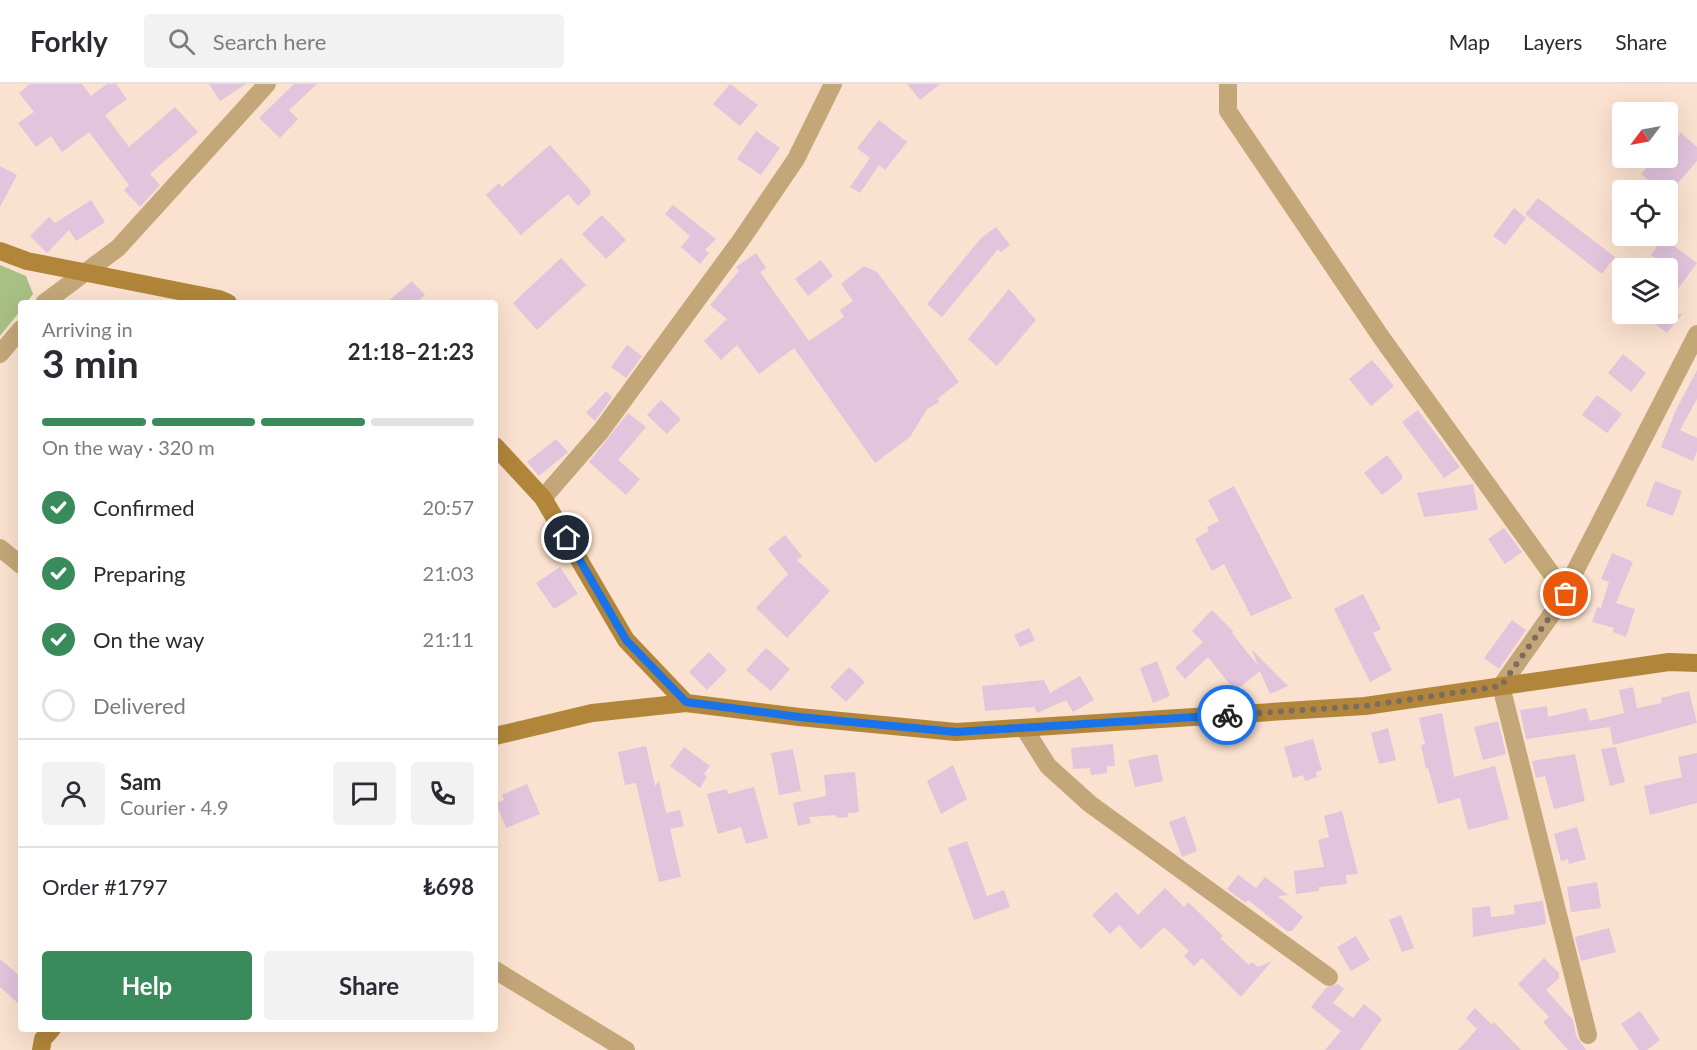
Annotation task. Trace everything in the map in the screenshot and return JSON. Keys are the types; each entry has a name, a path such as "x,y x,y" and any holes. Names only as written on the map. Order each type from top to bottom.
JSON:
{"street":[{"path":"48,300 118,248 267,84"},
{"path":"543,498 601,431 741,240 796,159 833,84"},
{"path":"1228,84 1228,111 1381,337 1566,594"},
{"path":"0,251 27,261 221,300"},
{"path":"0,354 18,333"},
{"path":"1587,1035 1501,686 1566,594 1569,583 1697,334"},
{"path":"498,449 543,498 626,640 686,702"},
{"path":"0,548 18,563"},
{"path":"498,735 592,713 686,702 799,717 956,732 1024,728 1365,706 1669,662 1697,663"},
{"path":"1024,728 1048,766 1090,804 1329,977"},
{"path":"498,972 626,1050"},
{"path":"41,1050 43,1039 49,1032"}],"green space":[{"path":"0,265 26,276 33,294 28,300 18,300 18,314 0,336"}],"building":[{"path":"30,84 82,84 91,96 107,84 116,84 127,99 105,115 129,147 175,107 198,132 150,174 160,185 140,207 124,190 129,185 89,132 62,152 51,136 36,147 18,123 34,112 19,93"},
{"path":"209,84 246,84 220,101"},
{"path":"294,84 317,84 289,110 298,119 280,138 259,118"},
{"path":"730,84 758,105 740,126 713,104"},
{"path":"907,84 940,84 920,100"},
{"path":"879,120 907,142 885,170 879,165 860,193 850,187 870,158 857,148"},
{"path":"756,131 780,148 761,175 737,159"},
{"path":"1681,133 1697,147 1697,161 1678,183 1678,180 1648,180 1641,174 1646,168 1678,168 1678,136"},
{"path":"550,145 590,190 590,195 578,206 568,194 521,235 486,195 499,183 502,187"},
{"path":"0,166 17,175 0,207"},
{"path":"1538,198 1615,257 1602,274 1525,214"},
{"path":"91,200 105,222 76,241 69,230 47,253 30,236 49,217 55,223"},
{"path":"673,205 716,239 705,250 709,253 700,264 681,247 690,236 665,214"},
{"path":"1514,208 1526,218 1505,245 1493,236"},
{"path":"602,215 626,240 606,259 582,234"},
{"path":"996,227 1010,245 1001,252 998,249 942,317 927,304 982,237"},
{"path":"1657,246 1674,246 1697,263 1678,289 1678,258 1655,258 1651,255"},
{"path":"756,253 766,268 760,272 809,341 844,317 840,310 853,301 841,284 864,266 877,272 959,382 937,399 939,402 927,409 910,437 875,463 794,348 759,374 737,345 721,360 704,341 727,319 710,305 739,271 736,267"},
{"path":"561,258 586,285 537,330 513,303"},
{"path":"821,260 833,276 808,296 795,279"},
{"path":"412,281 425,295 419,300 390,300"},
{"path":"1009,289 1036,320 997,366 968,339"},
{"path":"1655,324 1674,324 1667,333"},
{"path":"627,345 642,356 626,378 611,367"},
{"path":"1623,354 1646,373 1631,392 1608,373"},
{"path":"1372,360 1394,386 1371,406 1349,379"},
{"path":"1697,370 1697,399 1680,430 1697,438 1697,451 1693,461 1661,447 1676,410"},
{"path":"606,391 612,397 595,421 586,413"},
{"path":"1597,395 1622,414 1607,433 1582,415"},
{"path":"661,400 681,419 667,434 647,415"},
{"path":"1418,410 1460,467 1444,478 1402,422"},
{"path":"628,413 646,427 618,460 640,479 626,495 589,462"},
{"path":"556,439 568,452 539,476 527,462"},
{"path":"1387,455 1402,475 1402,479 1382,495 1364,473"},
{"path":"1655,481 1682,491 1673,516 1646,506"},
{"path":"1473,484 1478,510 1424,517 1417,493"},
{"path":"1234,486 1292,598 1251,616 1224,564 1212,571 1195,539 1209,531 1207,527 1219,521 1208,500"},
{"path":"1504,528 1522,552 1505,564 1488,539"},
{"path":"785,535 802,556 797,560 830,591 787,638 756,608 788,574 768,549"},
{"path":"1612,553 1633,562 1616,603 1635,609 1626,637 1613,632 1614,628 1592,622 1597,607 1601,608 1609,582 1601,579"},
{"path":"560,567 578,594 554,609 536,583"},
{"path":"1363,594 1381,629 1373,633 1392,670 1370,682 1334,609"},
{"path":"1212,610 1233,631 1232,633 1258,666 1252,650 1288,686 1270,694 1260,671 1235,691 1208,657 1185,679 1175,668 1203,642 1192,631"},
{"path":"1512,620 1526,630 1499,669 1484,658"},
{"path":"1029,628 1035,640 1020,647 1014,635"},
{"path":"766,648 790,669 771,691 746,670"},
{"path":"709,652 727,670 707,690 689,672"},
{"path":"1157,661 1170,696 1153,703 1140,668"},
{"path":"849,667 865,682 846,702 830,687"},
{"path":"1080,676 1094,700 1073,712 1066,700 1037,713 1034,707 985,711 982,686 1044,680 1050,693"},
{"path":"1633,687 1637,708 1662,703 1661,698 1689,691 1697,723 1613,745 1610,727 1526,739 1520,710 1547,706 1548,717 1586,708 1590,721 1624,713 1619,690"},
{"path":"1442,713 1454,777 1495,766 1509,819 1468,830 1460,798 1438,804 1428,768 1426,769 1421,745 1425,744 1419,718"},
{"path":"1498,721 1506,754 1483,760 1474,727"},
{"path":"1388,728 1396,760 1379,764 1371,733"},
{"path":"1313,739 1322,770 1316,772 1317,777 1305,781 1303,775 1293,778 1284,747"},
{"path":"1113,744 1115,766 1107,766 1107,773 1091,775 1090,768 1073,769 1071,748"},
{"path":"646,746 655,786 659,781 666,813 680,810 684,826 670,829 681,877 659,882 636,783 625,785 618,752"},
{"path":"684,747 710,766 704,774 707,777 700,788 670,766"},
{"path":"1616,747 1625,782 1610,786 1601,749"},
{"path":"793,749 801,791 779,795 771,753"},
{"path":"1697,753 1697,803 1650,815 1644,786 1682,777 1678,757"},
{"path":"1157,754 1163,781 1135,787 1128,760"},
{"path":"1575,754 1585,801 1554,809 1545,776 1536,778 1532,761"},
{"path":"953,765 967,799 941,814 927,781"},
{"path":"855,772 859,812 848,813 848,817 837,818 836,815 809,817 811,823 798,826 793,803 826,796 824,775"},
{"path":"527,784 540,814 506,828 498,808 498,802 504,800 502,795"},
{"path":"754,787 768,838 746,844 741,827 718,834 707,794 727,789 728,794"},
{"path":"1342,811 1358,874 1346,875 1347,884 1319,887 1319,891 1296,894 1294,871 1324,867 1318,840 1329,837 1324,816"},
{"path":"1185,816 1197,851 1182,857 1169,822"},
{"path":"1577,827 1586,859 1569,864 1568,859 1561,861 1554,834"},
{"path":"967,841 987,896 1004,890 1010,907 974,920 948,848"},
{"path":"1238,875 1256,888 1265,877 1288,895 1278,896 1303,917 1292,931 1287,931 1248,900 1246,903 1227,889"},
{"path":"1597,882 1601,908 1571,912 1567,887"},
{"path":"1165,888 1184,907 1188,902 1223,936 1220,938 1249,965 1252,962 1258,967 1272,961 1241,997 1202,958 1194,966 1184,956 1189,951 1164,927 1141,949 1119,925 1110,934 1092,915 1116,892 1138,915"},
{"path":"1543,901 1546,924 1473,937 1472,908 1490,906 1491,917 1515,914 1514,905"},
{"path":"1401,915 1414,948 1402,952 1389,920"},
{"path":"1609,928 1616,952 1581,961 1575,937"},
{"path":"1356,936 1370,960 1351,971 1337,947"},
{"path":"1544,958 1559,973 1559,978 1546,990 1573,1020 1576,1036 1586,1050 1568,1050 1543,1022 1549,1017 1518,984"},
{"path":"0,959 18,974 18,1003 0,987"},
{"path":"1338,984 1344,989 1333,1003 1353,1018 1364,1004 1382,1019 1360,1050 1325,1050 1341,1031 1311,1007 1326,988"},
{"path":"1475,1008 1492,1025 1494,1022 1521,1050 1458,1050 1477,1029 1466,1018"},
{"path":"1640,1011 1660,1040 1647,1050 1639,1050 1621,1024"}],"way so far":[{"path":"1227,715 1365,706 1501,686 1566,594"}],"route":[{"path":"567,538 626,640 686,702 799,717 956,732 1227,715"}]}
